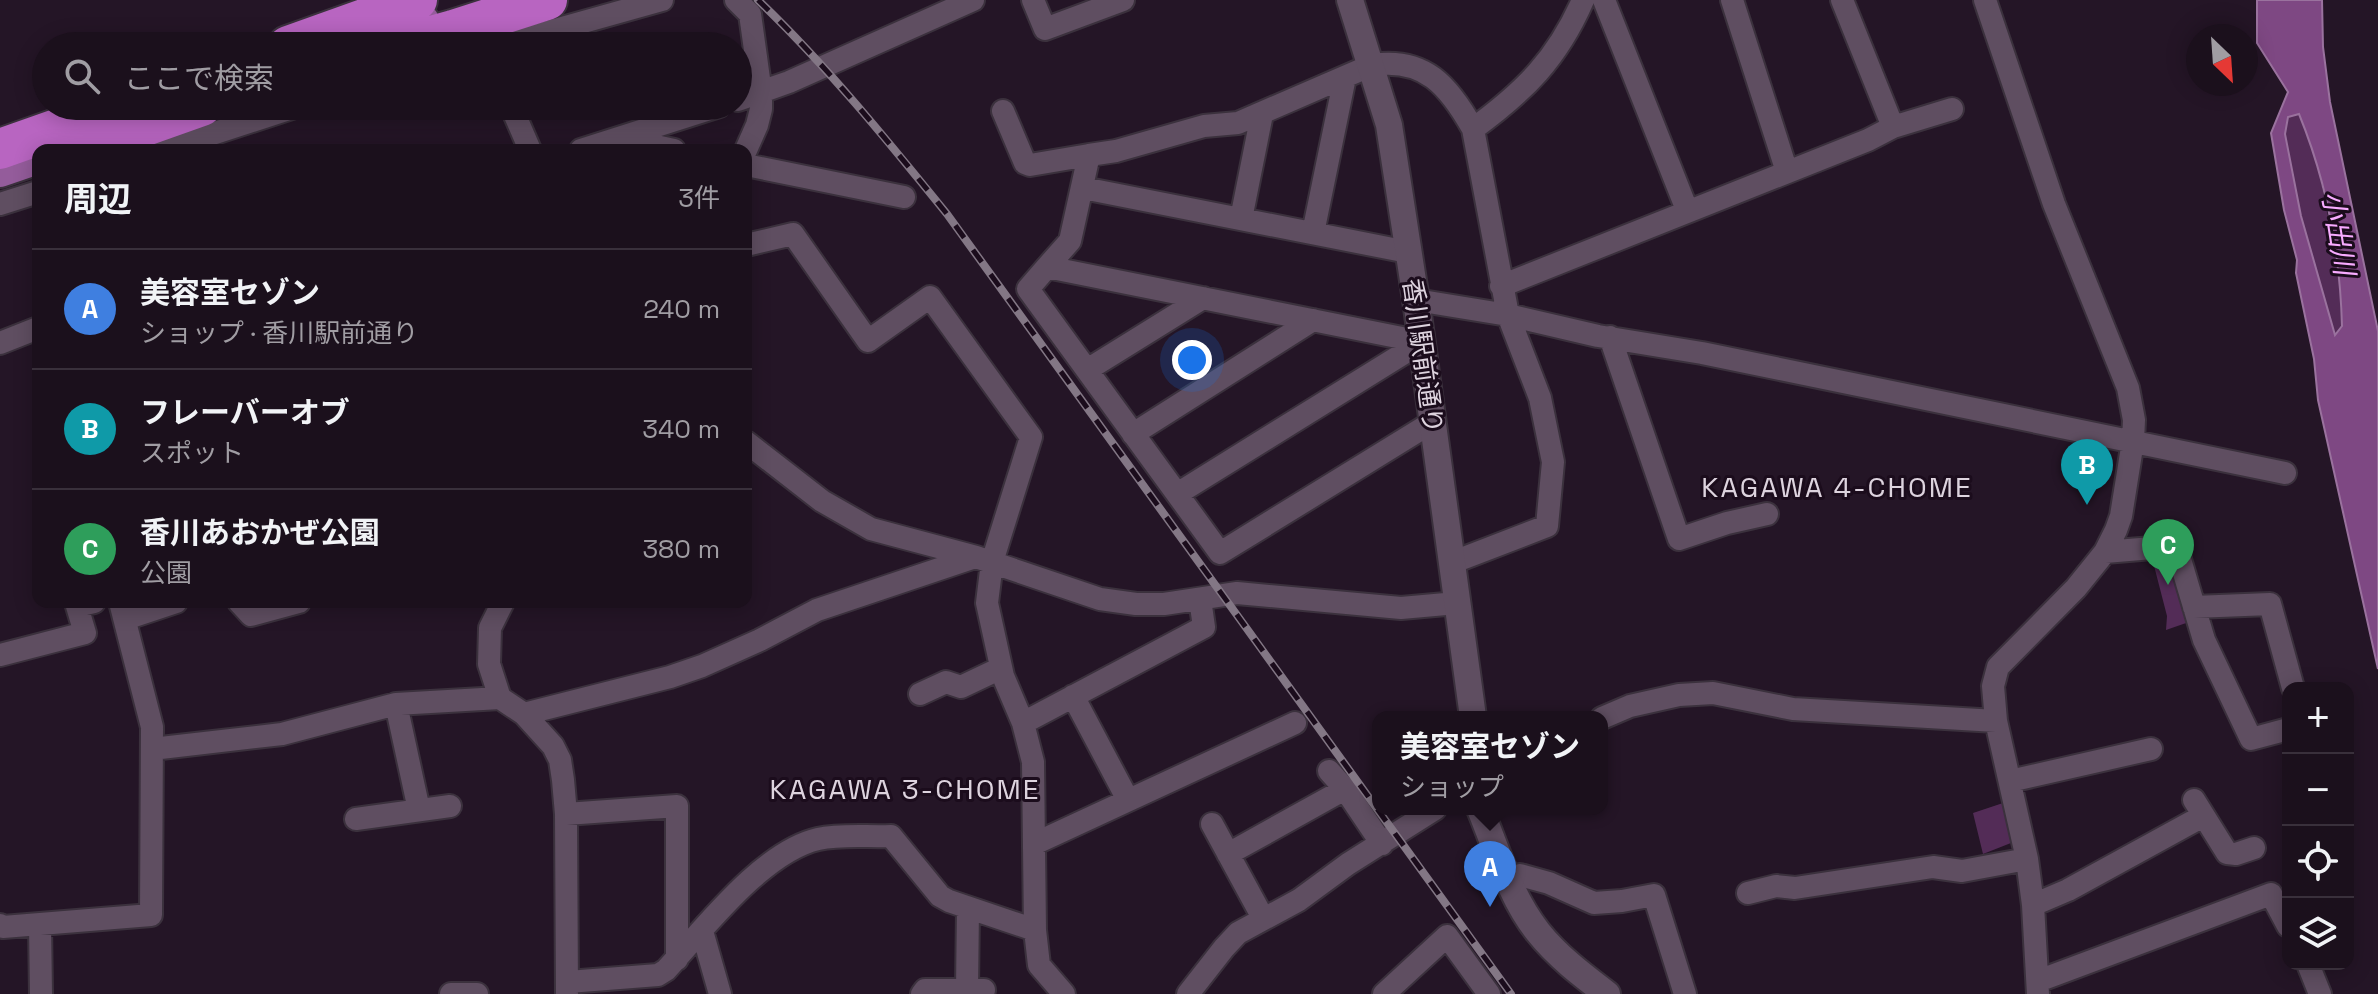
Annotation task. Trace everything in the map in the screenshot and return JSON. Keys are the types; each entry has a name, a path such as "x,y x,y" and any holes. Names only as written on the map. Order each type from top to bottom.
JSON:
{"highway":[{"path":"410,32 500,0"},
{"path":"338,32 405,13 453,30 547,0"},
{"path":"0,149 82,120"},
{"path":"119,144 200,132"},
{"path":"0,178 32,166"}],"main road":[{"path":"347,32 437,0"},
{"path":"392,32 482,0"},
{"path":"34,144 101,120"},
{"path":"74,144 142,120"},
{"path":"0,156 32,145"},
{"path":"0,170 32,159"}],"street":[{"path":"548,32 662,0"},
{"path":"736,0 750,14 761,93 761,109 749,144"},
{"path":"752,96 824,68 973,0"},
{"path":"1033,0 1045,29 1123,0"},
{"name":"香川駅前通り","path":"1350,0 1389,125 1472,711"},
{"path":"1473,129 1507,104 1544,67 1571,27 1583,0"},
{"path":"1604,0 1687,210"},
{"path":"1732,0 1787,172"},
{"path":"1842,0 1893,127"},
{"path":"1985,0 2054,204 2128,388 2134,420 2121,516 2105,552 2076,588 1998,667 1993,686 1996,721 2027,859 2038,988 2271,894 2282,915"},
{"path":"1003,111 1025,163 1030,165 1116,151 1204,126 1238,123 1372,65 1389,62 1414,66 1438,79 1458,103 1473,129 1501,286 1508,315 1540,398 1553,462 1547,526 1451,563"},
{"path":"1313,233 1345,77"},
{"path":"1501,286 1868,140 1893,127 1952,109"},
{"path":"1241,219 1262,114"},
{"path":"175,144 200,132 245,120"},
{"path":"517,120 527,144"},
{"path":"600,144 675,120"},
{"path":"618,138 646,144"},
{"path":"1089,155 1070,241 1028,289 1220,553 1431,423"},
{"path":"752,166 904,197"},
{"path":"1083,188 1408,252"},
{"path":"0,204 32,194"},
{"path":"752,244 793,234 868,341 930,297 1031,437 984,560 987,603 1001,668 1023,723 1034,772 1035,930 1039,965 1064,994"},
{"path":"1047,267 1422,342"},
{"path":"1087,370 1203,298"},
{"path":"1416,300 1702,353 2285,473"},
{"path":"1133,434 1313,320"},
{"path":"0,343 32,330"},
{"path":"1610,337 1679,539 1767,514"},
{"path":"1177,494 1422,342"},
{"path":"752,447 822,501 855,522 984,560 1100,599 1164,604 1237,593 1401,608 1457,603"},
{"path":"2105,552 2176,546 2204,640 2251,739 2282,731"},
{"path":"524,714 670,677 710,663 817,610 984,560"},
{"path":"1023,723 1204,627 1200,599"},
{"path":"2194,607 2270,604 2291,682"},
{"path":"0,655 85,633 78,608"},
{"path":"245,608 251,615 277,608"},
{"path":"500,608 490,628 489,664 500,698"},
{"path":"0,925 151,915 152,727 122,611"},
{"path":"920,694 946,682 961,687 1001,668"},
{"path":"1608,715 1630,706 1679,695 1713,693 1793,709 1996,721"},
{"path":"1073,696 1128,800"},
{"path":"152,749 282,734 396,704 500,698 524,714 553,746 560,760 566,814 567,988 658,975 677,959 722,908 768,866 793,847 819,839 891,836 940,896 1035,930"},
{"path":"396,704 419,810"},
{"path":"1034,844 1295,723"},
{"path":"2010,781 2151,749"},
{"path":"1329,771 1382,844"},
{"path":"1228,854 1345,789"},
{"path":"356,819 450,806"},
{"path":"566,814 677,806 677,959"},
{"path":"2033,905 2068,890 2198,808 2227,853 2236,854 2254,848"},
{"path":"1188,994 1238,933 1299,900 1348,864 1426,815"},
{"path":"1482,815 1509,879 1537,931 1571,967 1607,994"},
{"path":"1212,824 1263,918"},
{"path":"1748,893 1776,886 1795,888 1933,867 1962,871 2027,859"},
{"path":"1509,879 1520,875 1549,883 1594,903 1654,895 1685,994"},
{"path":"922,994 925,990 976,990 968,908"},
{"path":"40,924 41,994"},
{"path":"702,931 720,994"},
{"path":"1384,994 1447,936 1489,994"},
{"path":"2310,970 2320,994"},
{"path":"451,994 477,994"}],"shaded area":[{"path":"2299,114 2316,156 2340,277 2342,326 2334,336 2301,216 2285,134 2288,117"},
{"path":"2167,553 2189,622 2166,630 2167,616 2151,554"},
{"path":"2003,803 2016,841 1983,854 1973,813"}],"water":[{"name":"小出川","path":"2257,0 2322,0 2323,47 2330,102 2378,331 2378,669 2318,400 2314,359 2296,273 2297,260 2284,210 2271,133 2288,92 2258,45","holes":["2299,114 2317,165 2330,218 2338,272 2342,326 2335,335 2301,216 2285,134 2288,117"]}],"railway":[{"path":"758,0 832,77 947,214 1372,802"},
{"path":"1382,815 1511,994"}],"place":[{"name":"フレーバーオブ","path":"2087,505"},
{"name":"香川あおかぜ公園","path":"2168,585"},
{"name":"美容室セゾン","path":"1490,907"}],"district":[{"name":"KAGAWA 4-CHOME","path":"1837,487"},
{"name":"KAGAWA 3-CHOME","path":"905,789"}]}
